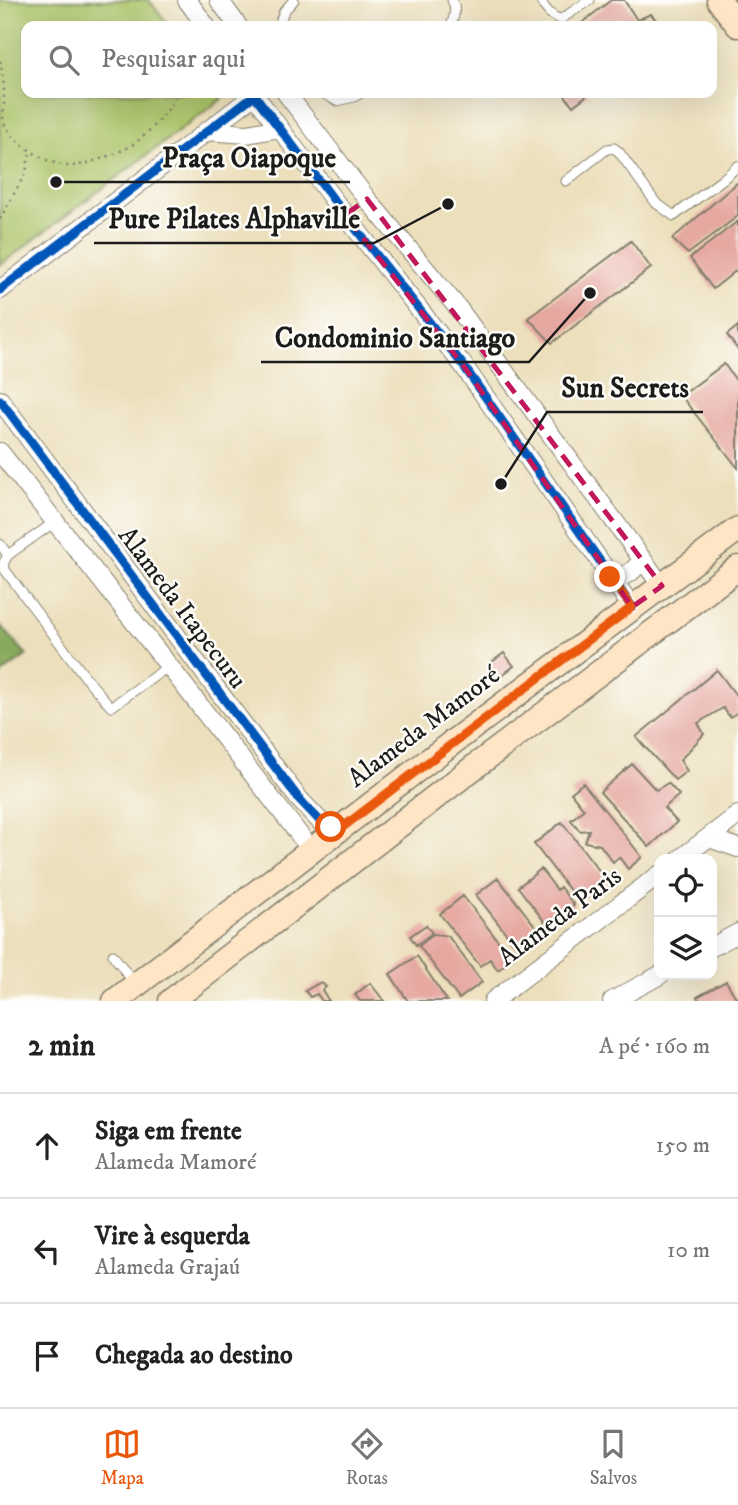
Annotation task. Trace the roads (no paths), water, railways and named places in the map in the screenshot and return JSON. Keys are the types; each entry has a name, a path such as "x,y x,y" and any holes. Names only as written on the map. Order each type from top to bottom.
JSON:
{"main road":[{"path":"719,0 738,25"},
{"name":"Alameda Mamoré","path":"115,1001 339,830 376,795 448,740 738,529"},
{"path":"171,1001 738,568"},
{"path":"448,740 473,768"}],"street":[{"path":"187,0 202,21"},
{"path":"219,0 234,21"},
{"path":"0,290 249,98"},
{"path":"259,98 345,215 463,365 632,607"},
{"path":"290,98 367,199 457,308 662,586"},
{"path":"206,131 247,134 280,128"},
{"path":"345,215 367,199"},
{"path":"463,365 474,363 489,350"},
{"path":"483,394 508,377"},
{"name":"Alameda Itapecuru","path":"2,405 299,799 321,822 339,830"},
{"name":"Alameda Itapecuru","path":"0,452 312,851"},
{"path":"610,577 616,580 631,572 643,560"},
{"path":"281,810 299,799"},
{"path":"687,854 738,815"},
{"path":"709,838 738,848"},
{"name":"Alameda Paris","path":"494,1001 654,879"},
{"path":"717,944 738,933"},
{"path":"612,1001 654,978"}],"lane":[{"path":"282,21 284,11 294,0"},
{"path":"452,0 453,21"},
{"path":"541,0 543,6 555,18 561,19 590,0"},
{"path":"332,98 337,101 350,98"},
{"path":"566,181 607,149 614,148 656,203 674,216 738,166"},
{"path":"56,521 8,555 2,571 69,657 111,707 169,666"},
{"path":"0,544 8,555"},
{"path":"113,955 136,985"}],"place":[{"name":"Praça Oiapoque","path":"56,182"},
{"name":"Pure Pilates Alphaville","path":"448,204"},
{"name":"Condominio Santiago","path":"590,293"},
{"name":"Sun Secrets","path":"501,484"}]}
